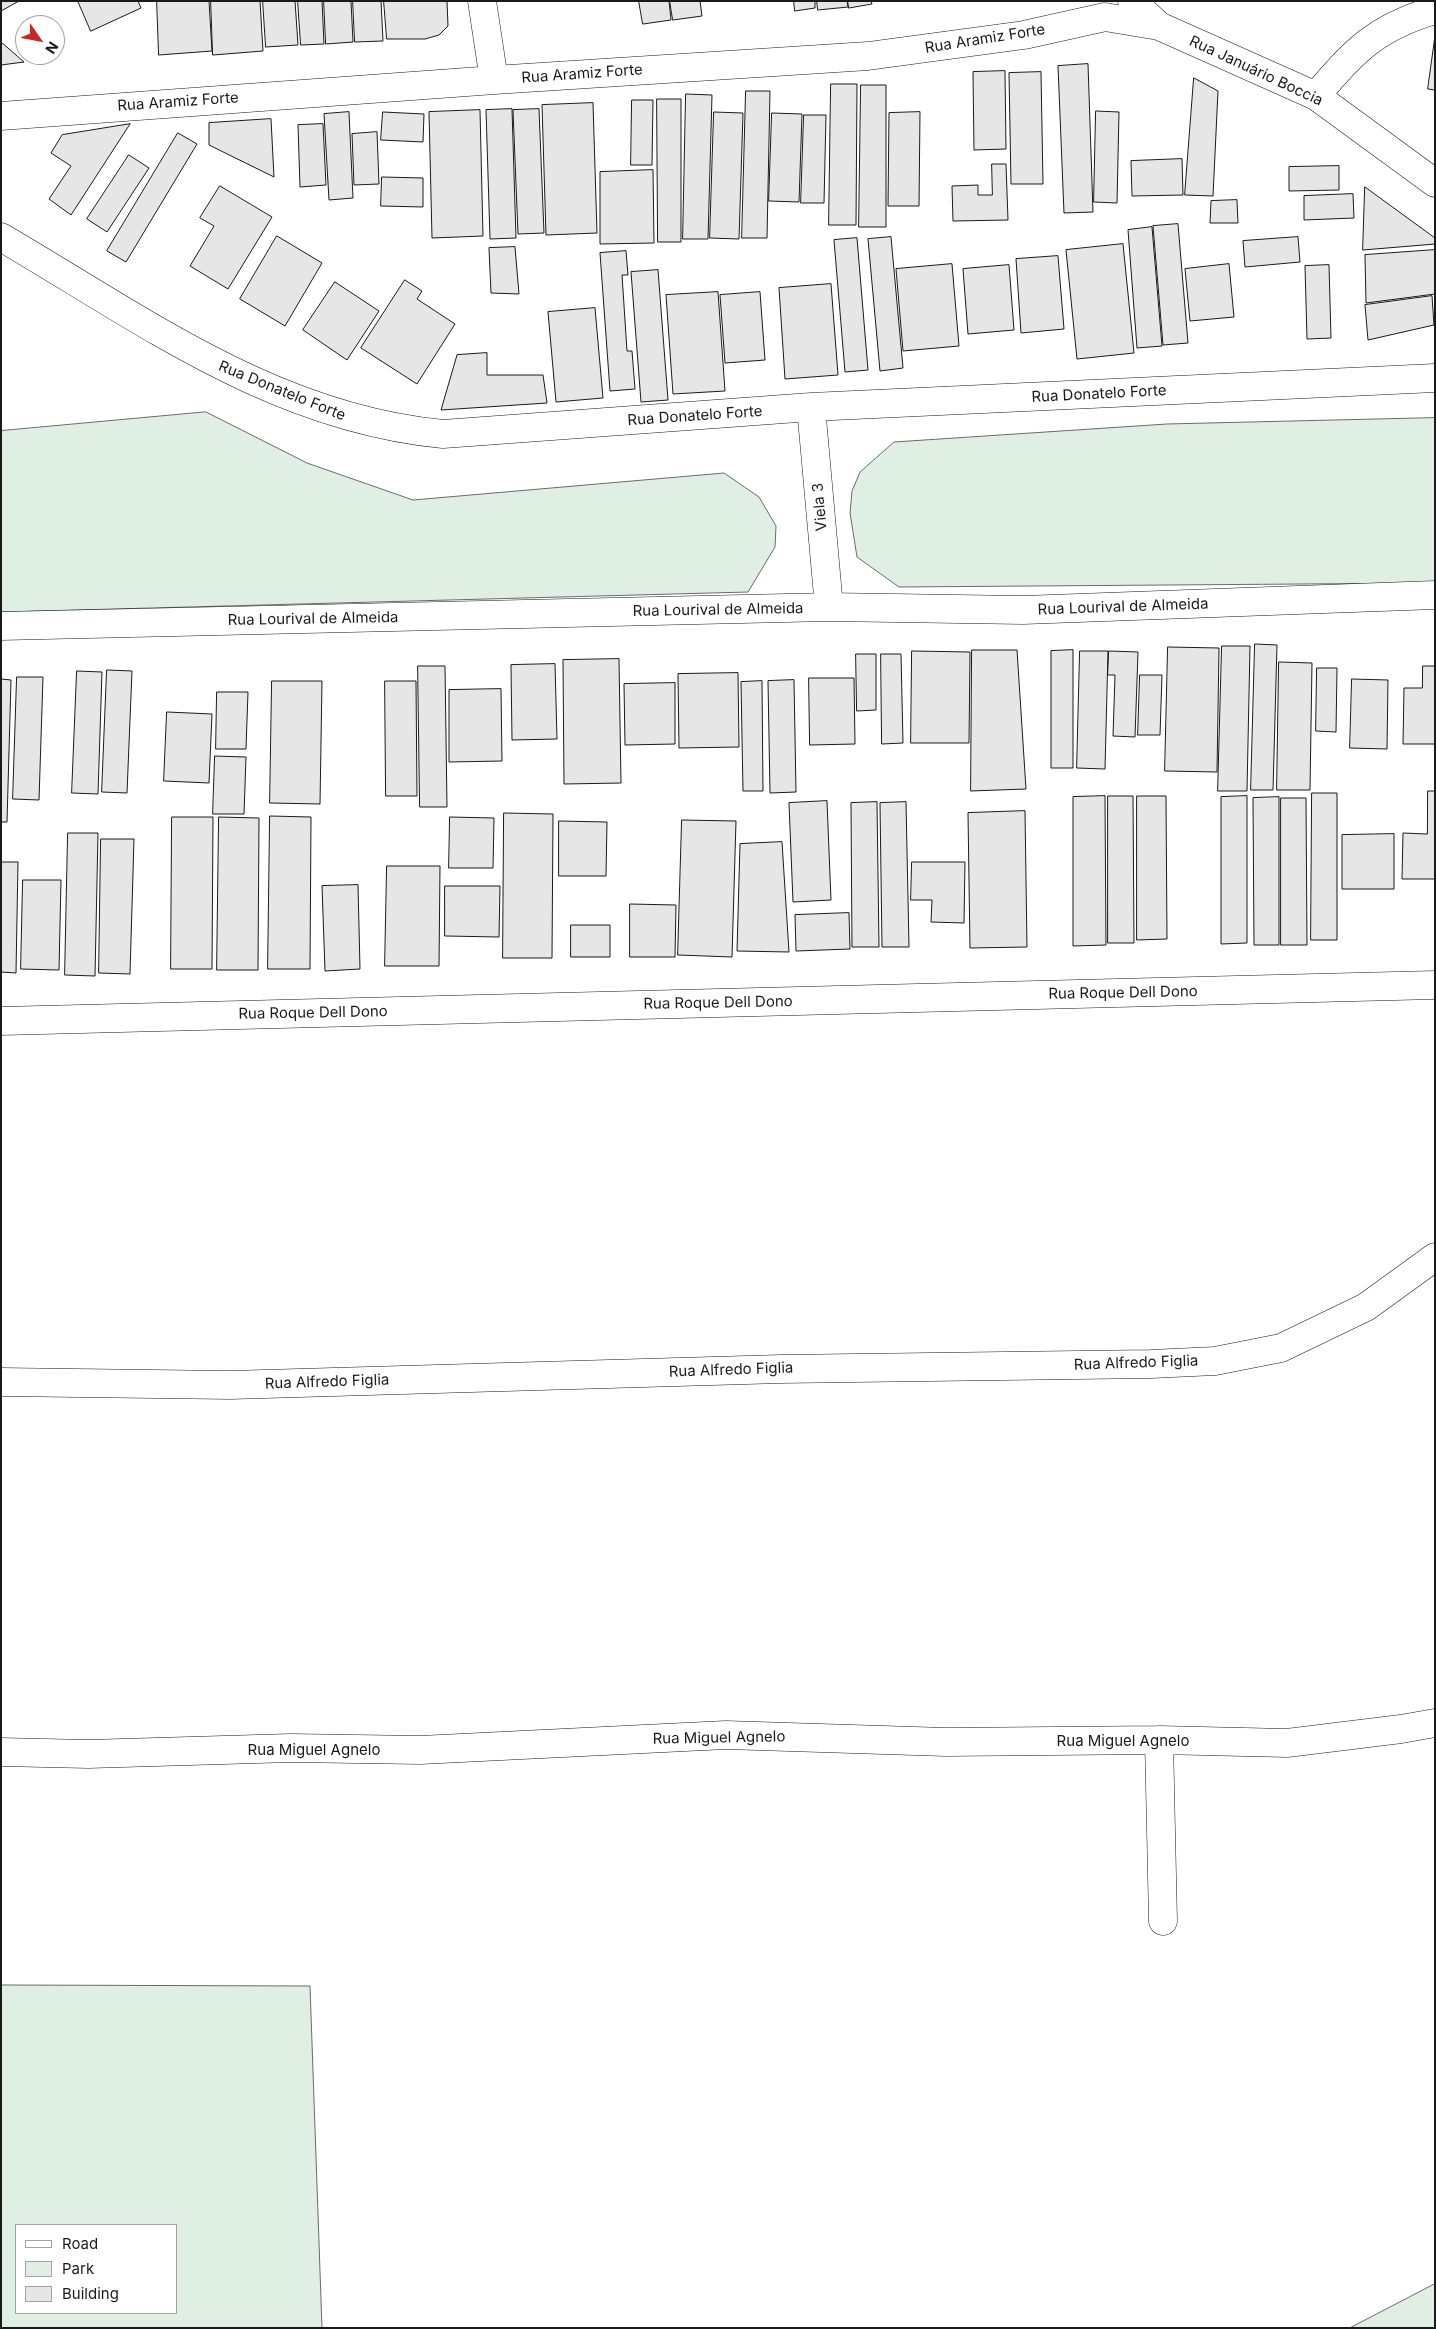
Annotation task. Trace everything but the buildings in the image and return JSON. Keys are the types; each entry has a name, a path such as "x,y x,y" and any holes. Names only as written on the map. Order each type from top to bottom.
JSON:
{"street":[{"path":"482,1 494,80"},
{"name":"Rua Januário Boccia","path":"1132,1 1159,26 1316,96 1432,183"},
{"path":"1316,96 1344,63 1378,33 1411,17 1435,10"},
{"name":"Rua Aramiz Forte","path":"1,116 494,80 868,56 1024,35 1105,17 1159,26"},
{"name":"Rua Donatelo Forte","path":"1,237 152,330 220,366 322,409 352,419 405,430 443,434 811,407 1435,378"},
{"name":"Viela 3","path":"811,407 829,607"},
{"name":"Rua Lourival de Almeida","path":"1,626 829,607 1023,610 1435,595"},
{"name":"Rua Roque Dell Dono","path":"1,1021 1435,985"},
{"name":"Rua Alfredo Figlia","path":"1,1382 230,1385 781,1369 1151,1364 1215,1361 1281,1348 1366,1307 1435,1257"},
{"name":"Rua Miguel Agnelo","path":"1,1752 88,1754 291,1748 420,1750 726,1736 946,1742 1159,1740 1287,1743 1435,1723"},
{"path":"1159,1740 1162,1921"}],"green space":[{"path":"206,412 307,463 413,500 724,473 759,497 776,526 775,547 748,592 1,612 1,431"},
{"path":"1435,418 1435,583 899,587 857,557 850,513 852,491 860,472 894,442 1167,424"},
{"path":"1,1985 310,1986 322,2328 1,2328"},
{"path":"1435,2284 1435,2328 1350,2328"}]}
